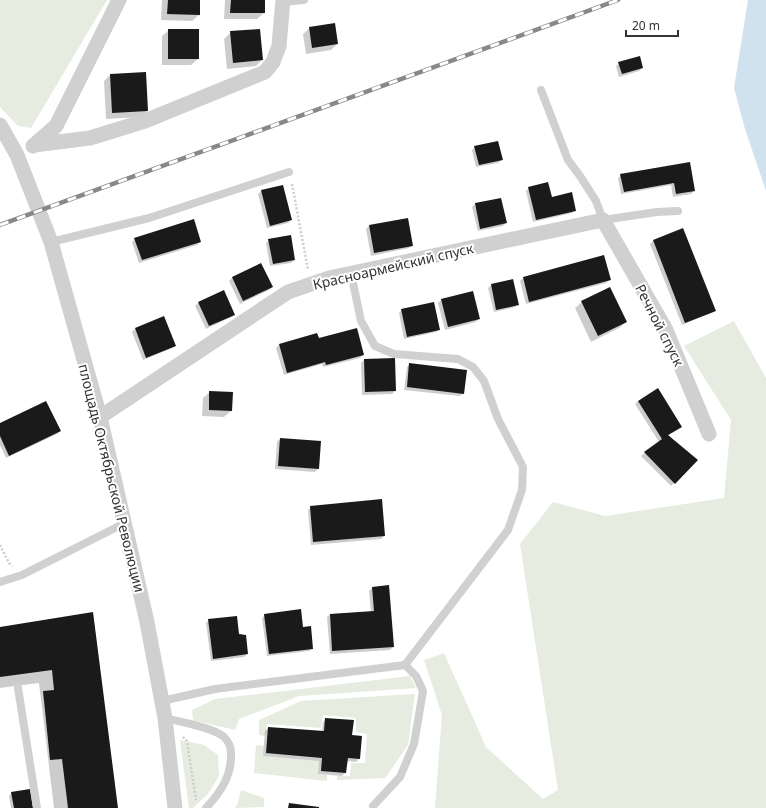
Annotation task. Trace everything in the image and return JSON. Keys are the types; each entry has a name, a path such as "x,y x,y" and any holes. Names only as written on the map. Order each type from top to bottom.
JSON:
{"street":[{"path":"17,155 34,145 56,126 119,0"},
{"path":"34,145 90,138 145,122 264,72 273,62 279,46 283,1"},
{"name":"площадь Октябрьской Революции","path":"0,125 17,155 51,242 100,417 147,622 165,718 175,808"},
{"name":"Красноармейский спуск","path":"100,417 288,292 329,278 350,273 603,220"},
{"name":"Речной спуск","path":"603,220 666,330 709,434"}],"lane":[{"path":"283,1 304,0"},
{"path":"541,90 568,160 596,201 603,220 657,212 678,211"},
{"path":"51,242 149,218 289,172"},
{"path":"162,701 215,689 405,665 508,530 522,490 523,467 498,419 484,381 473,367 458,359 394,354 375,346 362,321 350,273"},
{"path":"0,582 22,576 125,523"},
{"path":"373,806 400,777 414,744 423,691 416,676 405,665"},
{"path":"18,688 37,808"},
{"path":"165,718 214,732 225,738 231,747 231,762 228,778 216,798 206,808"}],"path":[{"path":"289,172 311,284"},
{"path":"0,545 9,563 22,576"}],"shaded area":[{"path":"0,0 107,0 31,128 18,126 0,107"},
{"path":"734,321 766,378 766,808 435,808 442,715 424,660 444,653 486,747 543,799 558,790 520,544 553,502 605,516 724,498 731,420 684,346"},
{"path":"410,676 416,688 299,696 239,719 235,730 193,720 192,710 215,699"},
{"path":"415,694 408,745 385,778 337,780 337,776 350,776 351,763 365,763 367,734 356,732 356,718 323,715 321,728 267,724 265,736 259,735 259,720 301,701"},
{"path":"180,740 204,745 218,755 219,776 208,794 193,808 189,808"},
{"path":"256,745 264,746 263,756 319,761 318,774 327,775 327,781 254,773"},
{"path":"241,790 264,798 264,807 235,808 238,803"}],"water":[{"path":"748,0 766,0 766,191 745,129 734,88"}],"building":[{"path":"168,0 200,0 200,15 167,14"},
{"path":"231,0 265,0 265,13 230,13"},
{"path":"335,23 338,44 312,48 309,27"},
{"path":"168,29 199,29 199,59 168,59"},
{"path":"260,29 263,60 233,63 230,31"},
{"path":"640,56 643,68 622,74 618,62"},
{"path":"146,72 148,111 112,113 110,74"},
{"path":"498,141 503,160 479,165 474,146"},
{"path":"690,162 695,191 676,194 674,183 624,192 620,174"},
{"path":"548,182 552,197 572,192 576,211 536,220 528,187"},
{"path":"283,185 292,220 270,226 261,190"},
{"path":"501,198 507,223 480,229 475,203"},
{"path":"408,218 413,246 374,253 369,225"},
{"path":"194,219 201,242 142,260 134,238"},
{"path":"683,228 716,311 685,323 653,240"},
{"path":"291,235 295,260 273,264 268,239"},
{"path":"604,255 611,280 529,302 523,277"},
{"path":"261,263 273,287 243,301 232,277"},
{"path":"513,279 519,305 496,310 491,284"},
{"path":"610,287 627,322 598,336 581,301"},
{"path":"224,290 235,315 209,326 198,302"},
{"path":"473,291 480,319 448,327 441,299"},
{"path":"434,302 440,330 407,337 401,309"},
{"path":"164,316 176,346 146,358 135,328"},
{"path":"357,328 364,355 326,365 325,362 287,373 279,344 317,333 319,338"},
{"path":"395,358 396,391 365,392 364,359"},
{"path":"409,363 467,370 464,394 407,387"},
{"path":"658,388 682,427 668,435 698,460 675,484 644,452 662,439 638,401"},
{"path":"209,391 233,392 232,411 209,410"},
{"path":"46,401 61,431 9,456 0,436 0,423"},
{"path":"280,438 321,441 319,469 278,466"},
{"path":"382,499 385,536 313,542 310,506"},
{"path":"389,585 394,647 332,651 330,614 374,611 372,587"},
{"path":"301,609 303,627 311,626 313,649 269,654 264,614"},
{"path":"93,612 118,808 68,808 62,759 50,760 43,691 54,690 52,670 0,677 0,627"},
{"path":"237,616 239,634 246,635 248,654 213,659 208,619"},
{"path":"325,718 354,720 352,735 362,736 360,759 348,758 346,773 321,771 322,758 266,753 268,727 324,731"},
{"path":"30,789 33,808 14,808 11,792"},
{"path":"289,803 319,807 319,808 288,808"}],"railway":[{"path":"0,225 618,0"}]}
